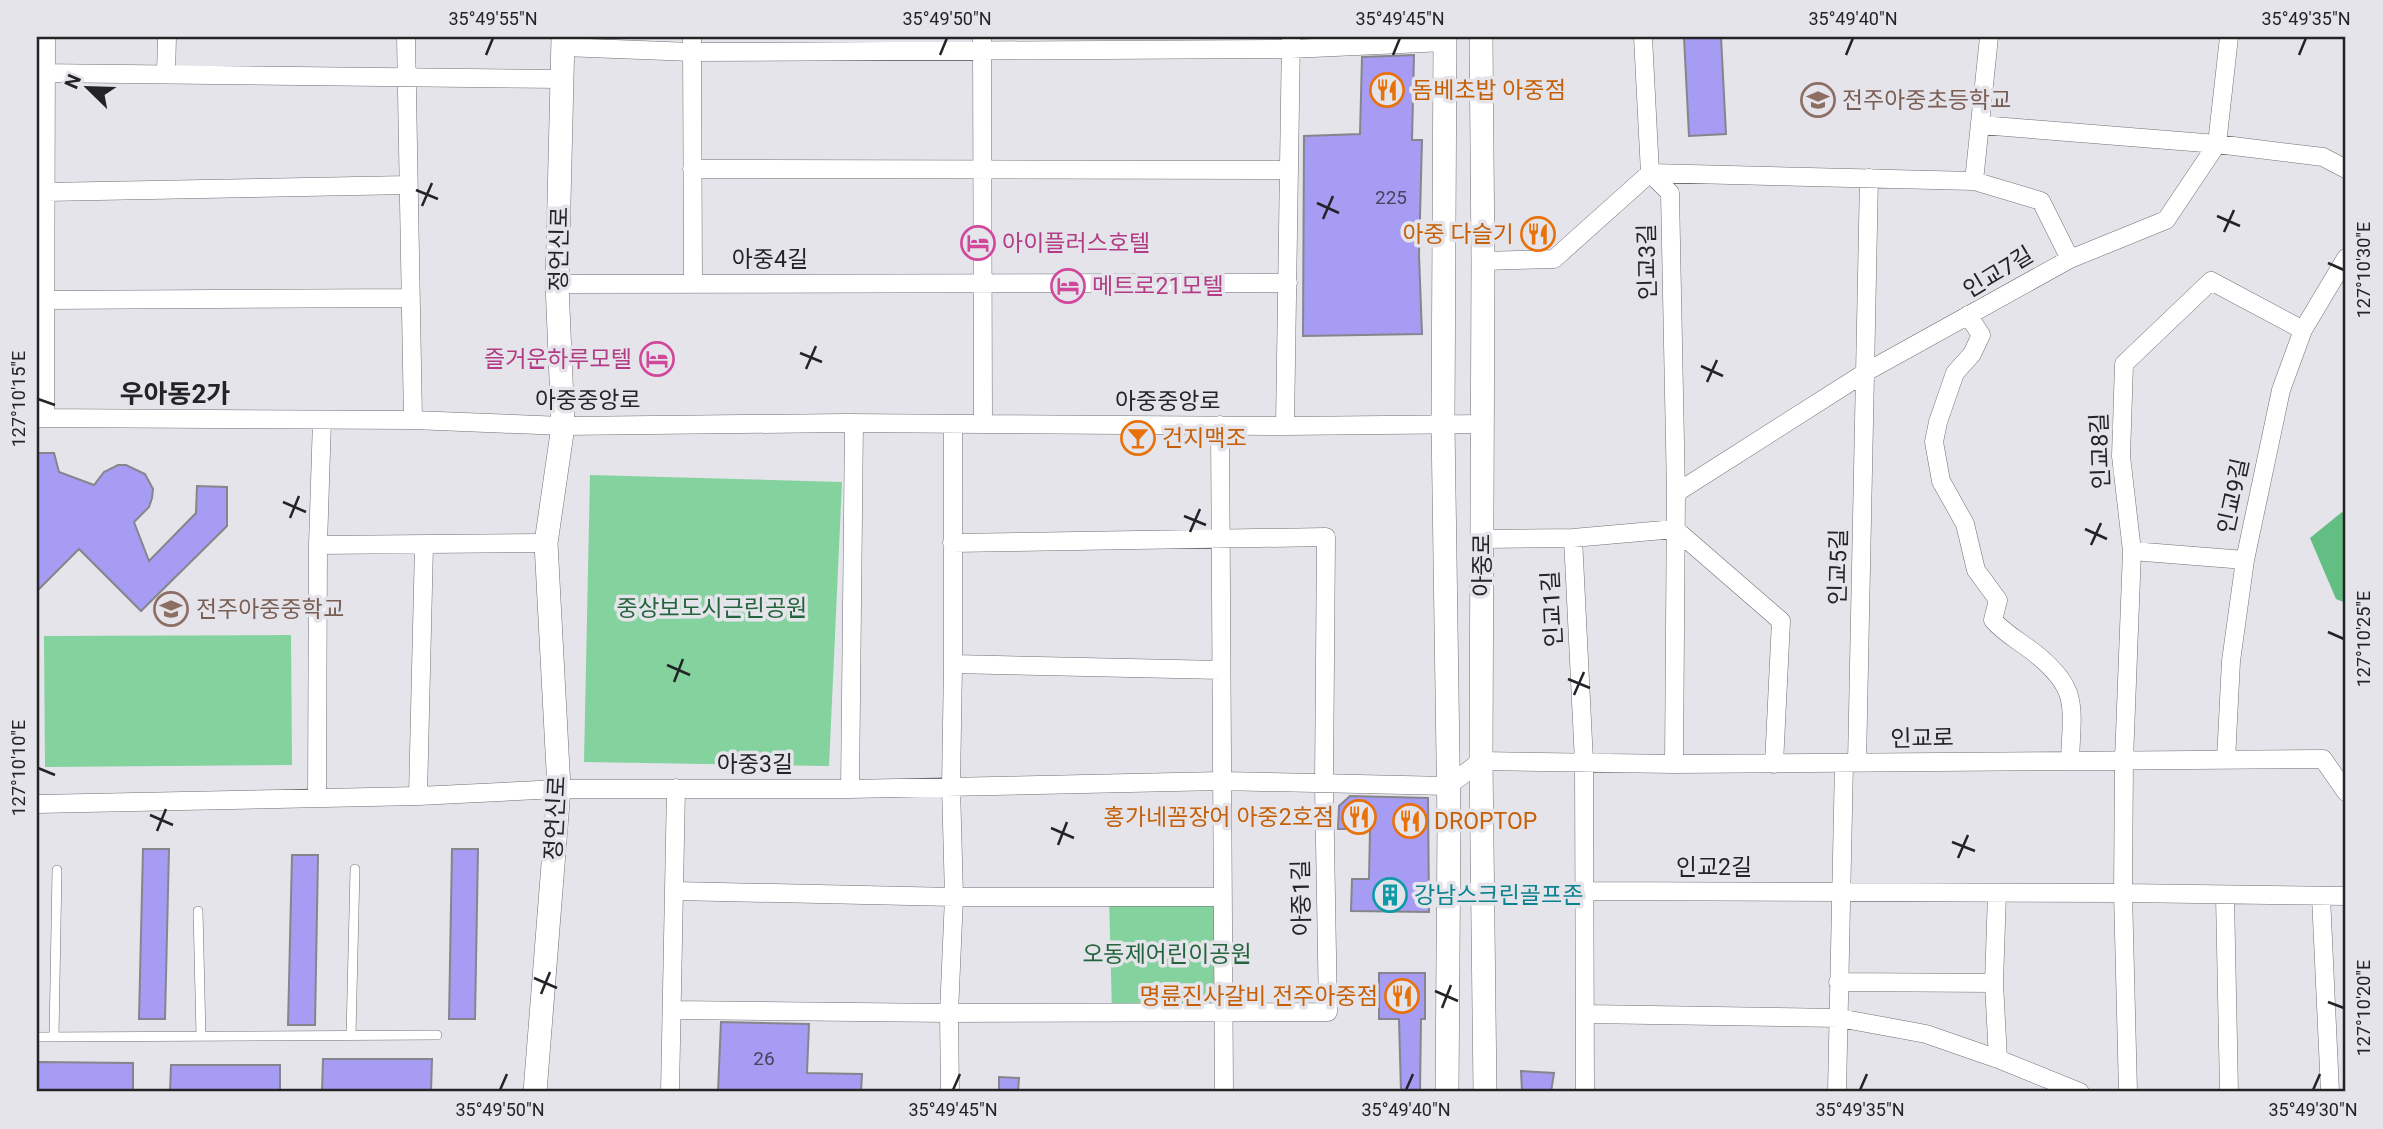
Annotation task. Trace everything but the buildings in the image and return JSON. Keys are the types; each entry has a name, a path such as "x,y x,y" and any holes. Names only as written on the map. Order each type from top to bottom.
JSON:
{"street":[{"path":"41,418 46,300 46,192 41,73 46,37"},
{"path":"166,74 167,37"},
{"path":"406,37 413,420"},
{"name":"아중로","path":"1481,37 1481,761 1485,1092"},
{"path":"1643,37 1650,173"},
{"path":"1974,181 1989,37"},
{"path":"2217,144 2229,37"},
{"name":"아중로","path":"982,43 1139,49 1445,39 1443,424 1448,786 1447,1092"},
{"path":"563,42 982,43 983,424"},
{"name":"정언신로","path":"535,1092 559,789 547,543 563,426 557,284 563,42"},
{"path":"1286,426 1291,43"},
{"path":"692,44 693,284"},
{"path":"41,73 562,79"},
{"path":"1981,125 2217,144 2323,157 2346,169"},
{"name":"인교7길","path":"2070,761 2070,693 2060,677 1993,620 1998,600 1976,570 1965,524 1941,481 1934,442 1938,422 1955,373 1972,354 1982,335 1968,315 2070,259 2166,220 2217,144"},
{"path":"692,169 1289,170"},
{"path":"1483,261 1554,259 1650,173 1974,181 2041,201 2070,259"},
{"name":"인교3길","path":"1650,173 1670,193 1676,493 1674,764"},
{"name":"인교5길","path":"1837,1092 1838,982 1851,763 1866,372 1869,178"},
{"path":"46,192 408,185"},
{"name":"인교9길","path":"2226,760 2231,661 2245,560 2281,390 2303,330 2346,258"},
{"name":"인교8길","path":"2128,1092 2123,893 2124,760 2132,551 2121,456 2124,364 2211,281 2303,330"},
{"name":"아중4길","path":"557,284 1287,283"},
{"path":"46,300 411,298"},
{"path":"1676,493 1866,372 1968,315"},
{"name":"아중중앙로","path":"41,418 413,420 563,426 854,423 1286,426 1482,424"},
{"path":"317,798 318,545 322,420"},
{"path":"850,789 854,423"},
{"path":"950,1092 949,1013 954,897 951,787 953,425"},
{"path":"1220,425 1224,1092"},
{"path":"1482,539 1573,538 1675,529 1781,621 1774,764"},
{"path":"953,543 1326,537 1324,784"},
{"name":"인교1길","path":"1573,538 1584,762"},
{"path":"318,545 547,543"},
{"path":"418,796 424,545"},
{"path":"2132,551 2245,560"},
{"path":"953,664 1221,670"},
{"name":"인교로","path":"1481,761 1774,764 2323,759 2346,792"},
{"path":"1221,782 1448,786 1481,761"},
{"path":"1584,762 1585,1092"},
{"name":"아중3길","path":"37,804 418,796 559,789 850,789 1221,782"},
{"name":"아중1길","path":"949,1013 1328,1012 1324,784"},
{"path":"670,1092 676,788"},
{"path":"675,891 954,897 1222,897"},
{"name":"인교2길","path":"1586,891 2123,893"},
{"path":"1997,892 1994,983 1998,1059"},
{"path":"2123,893 2346,896"},
{"path":"2225,896 2229,1092"},
{"path":"2322,896 2330,1092"},
{"path":"1838,982 1994,983"},
{"path":"672,1010 949,1013"},
{"path":"1586,1014 1839,1018 1926,1034 2080,1092"}],"lane":[{"path":"351,1035 355,869"},
{"path":"54,1037 57,870"},
{"path":"198,911 201,1036"},
{"path":"37,1037 437,1035"}],"green space":[{"name":"중상보도시근린공원","path":"590,475 842,482 829,766 584,762"},
{"path":"2342,512 2346,515 2346,603 2336,599 2310,538"},
{"path":"291,635 292,765 45,767 44,636"},
{"name":"오동제어린이공원","path":"1109,896 1222,897 1225,1011 1112,1013"}],"place":[{"name":"돔베초밥 아중점","path":"1387,90"},
{"name":"전주아중초등학교","path":"1818,100"},
{"name":"아중 다슬기","path":"1538,234"},
{"name":"아이플러스호텔","path":"978,243"},
{"name":"메트로21모텔","path":"1068,286"},
{"name":"즐거운하루모텔","path":"657,359"},
{"name":"건지맥조","path":"1138,438"},
{"name":"전주아중중학교","path":"171,609"},
{"name":"홍가네꼼장어 아중2호점","path":"1359,817"},
{"name":"DROPTOP","path":"1410,821"},
{"name":"강남스크린골프존","path":"1390,895"},
{"name":"명륜진사갈비 전주아중점","path":"1402,996"}],"district":[{"name":"우아동2가","path":"175,394"}]}
